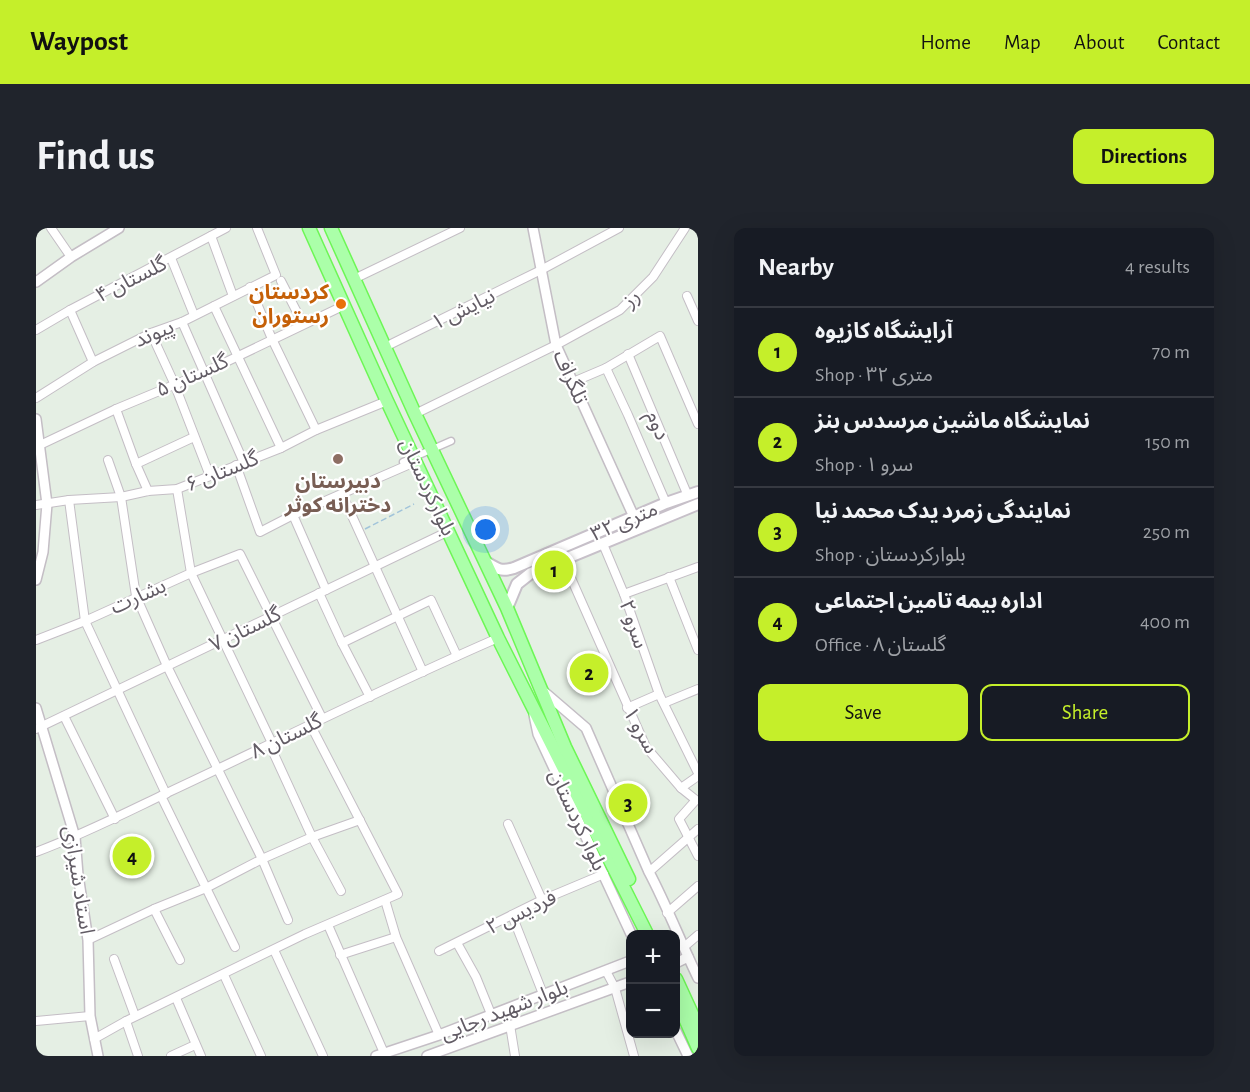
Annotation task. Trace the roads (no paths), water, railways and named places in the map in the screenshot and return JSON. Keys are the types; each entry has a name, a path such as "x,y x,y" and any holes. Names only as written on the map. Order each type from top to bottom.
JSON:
{"main road":[{"name":"بلوارکردستان","path":"309,228 345,305 411,460 449,531 498,638 645,930"},
{"name":"بلوارکردستان","path":"331,228 507,608 565,747 653,930"},
{"name":"۳۲ متری","path":"486,562 498,570 514,568 666,503 693,494"},
{"name":"۳۲ متری","path":"507,608 517,584 531,573 698,504"},
{"path":"677,984 692,1021 698,1048"},
{"path":"680,1005 692,1021"}],"street":[{"path":"51,228 71,257"},
{"path":"36,282 71,257 119,228"},
{"name":"گلستان ۴","path":"36,330 226,228"},
{"path":"257,228 278,278 303,324"},
{"path":"354,279 460,228"},
{"name":"تلگراف","path":"533,228 556,345 634,517"},
{"name":"نیایش ۱","path":"385,347 620,228"},
{"name":"رز","path":"416,414 556,345 620,310 652,277 685,228"},
{"path":"211,236 233,296"},
{"path":"171,258 194,315"},
{"name":"پیوند","path":"36,398 93,362 151,333 182,322 250,287 278,278"},
{"path":"250,287 272,339 316,430"},
{"path":"687,296 698,321"},
{"name":"گلستان ۵","path":"40,445 174,383 205,372 345,305"},
{"path":"214,306 281,448"},
{"path":"70,310 93,362"},
{"path":"182,322 205,372 240,464 260,532 451,441"},
{"path":"151,333 174,383 210,476"},
{"path":"573,382 607,372 628,354 660,336 698,424"},
{"name":"دوم","path":"628,354 693,494"},
{"path":"607,372 666,503"},
{"name":"گلستان ۶","path":"36,505 177,489 281,448 316,430 387,401"},
{"path":"116,409 148,491"},
{"path":"36,420 47,504 43,552 36,580"},
{"path":"136,464 194,437"},
{"path":"108,460 121,497 136,596 167,666 262,859 288,920"},
{"path":"177,489 191,573 272,743 273,752 312,837 341,891"},
{"path":"342,494 423,672"},
{"path":"69,500 85,621 235,947"},
{"path":"293,515 342,643 370,697"},
{"name":"گلستان ۷","path":"39,728 449,531"},
{"name":"سرو ۲","path":"603,544 624,594 659,694 698,775"},
{"name":"بشارت","path":"36,640 240,554 271,617"},
{"name":"سرو ۱","path":"563,560 646,747 681,788 696,800 679,819 687,837"},
{"path":"624,594 698,567"},
{"path":"669,577 698,650"},
{"path":"342,643 431,600 457,656"},
{"path":"271,617 322,718"},
{"name":"گلستان ۸","path":"36,852 115,819 218,771 322,718 498,638"},
{"name":"بلوارکردستان","path":"540,689 586,728 649,872 661,894 673,930"},
{"path":"664,704 698,689"},
{"path":"627,708 659,694"},
{"name":"بلوار کردستان","path":"531,704 538,734 629,930"},
{"name":"استاد شیرازی","path":"36,708 39,728 75,837 88,940 90,1016 98,1056"},
{"path":"64,716 115,819"},
{"path":"94,1039 126,1020 224,975 305,934 398,894 310,724"},
{"path":"681,788 698,775"},
{"path":"88,940 206,888 262,859 312,837 360,820"},
{"path":"508,824 542,900"},
{"path":"649,872 698,829"},
{"path":"687,837 698,856"},
{"name":"فردیس ۲","path":"439,951 542,900 604,874"},
{"path":"667,913 698,886"},
{"path":"385,900 396,937 439,1035"},
{"path":"154,909 180,960"},
{"path":"512,915 543,994"},
{"path":"328,925 380,1054"},
{"path":"680,948 698,935"},
{"path":"340,955 396,937"},
{"path":"457,943 476,977 491,1014"},
{"name":"بلوارکردستان","path":"680,948 688,957 698,978"},
{"path":"274,950 323,1056"},
{"path":"680,961 688,957"},
{"path":"114,959 135,1017"},
{"name":"بلوار شهید رجایی","path":"380,1054 439,1035 626,962"},
{"path":"606,970 615,988 632,1056"},
{"path":"224,975 261,1056"},
{"name":"بلوار شهید رجایی","path":"426,1056 447,1053 510,1025 626,984"},
{"path":"176,998 201,1056"},
{"path":"36,1021 90,1016"},
{"path":"126,1020 138,1056"},
{"path":"510,1025 515,1056"},
{"path":"679,1038 688,1056"},
{"path":"171,1056 195,1045"}],"place":[{"name":"کردستان رستوران","path":"341,304"},
{"name":"دبیرستان دخترانه کوثر","path":"338,459"},
{"name":"آرایشگاه کازیوه","path":"554,570"},
{"name":"نمایشگاه ماشین مرسدس بنز","path":"589,673"},
{"name":"نمایندگی زمرد یدک محمد نیا","path":"628,803"},
{"name":"اداره بیمه تامین اجتماعی","path":"132,856"}]}
